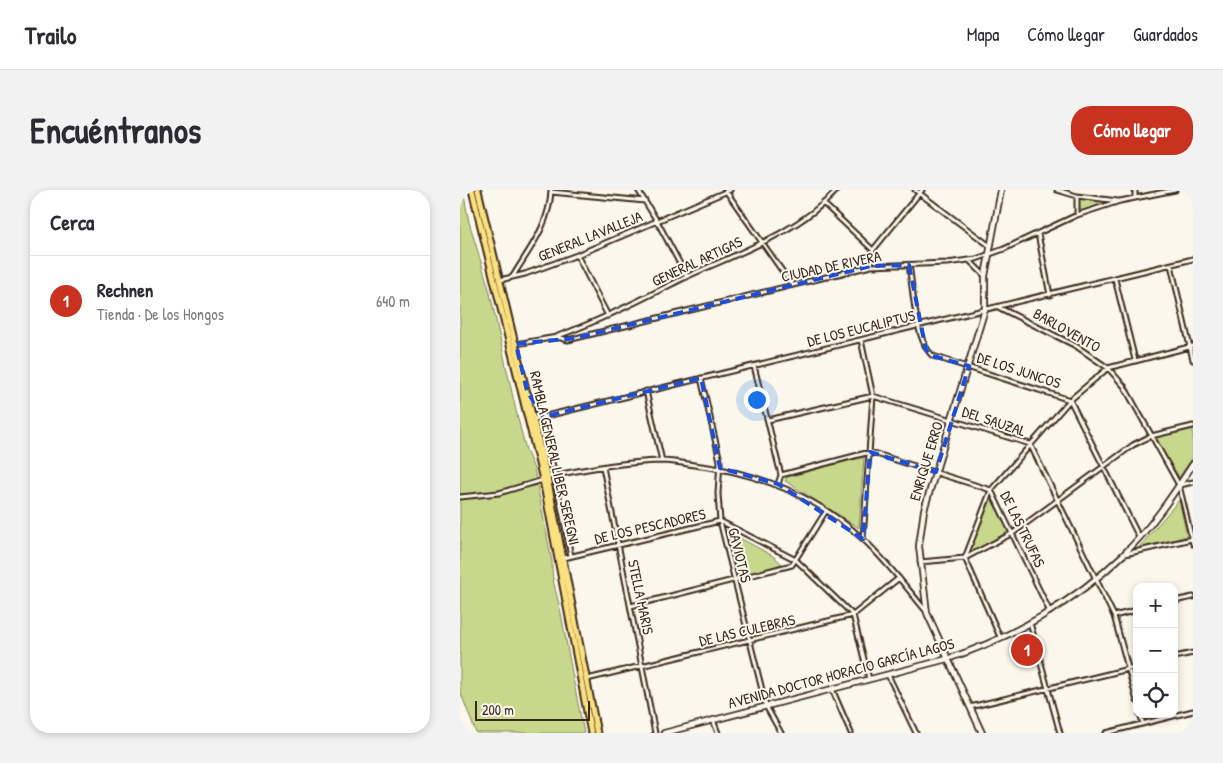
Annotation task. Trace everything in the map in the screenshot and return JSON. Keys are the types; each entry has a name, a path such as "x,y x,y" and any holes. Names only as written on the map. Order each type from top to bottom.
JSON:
{"main road":[{"name":"RAMBLA GENERAL LIBER SEREGNI","path":"472,190 564,558 597,733"},
{"name":"RAMBLA GENERAL LIBER SEREGNI","path":"478,190 534,419 591,733"}],"street":[{"path":"638,190 687,277"},
{"path":"727,190 792,285"},
{"name":"GENERAL LAVALLEJA","path":"500,280 525,274 577,255 727,190"},
{"name":"GENERAL ARTIGAS","path":"558,337 608,316 687,277 763,243 823,203 837,190"},
{"path":"915,190 921,192 990,246"},
{"name":"ENRIQUE ERRO","path":"982,733 927,613 920,562 920,527 985,310 985,276 1001,190"},
{"path":"1057,190 1077,196 1120,201"},
{"path":"1135,190 1135,198"},
{"name":"CIUDAD DE RIVERA","path":"516,344 558,337 568,340 871,266 970,260 988,255 1038,234 1077,215 1120,201 1175,190"},
{"path":"512,276 540,234 547,215 551,191 645,201"},
{"path":"871,266 873,250 921,192"},
{"path":"1077,196 1077,215"},
{"path":"823,203 873,250"},
{"path":"1038,234 1050,296"},
{"path":"577,255 608,316"},
{"name":"DE LOS EUCALIPTUS","path":"534,419 998,306 1050,296 1193,259"},
{"path":"970,260 985,276"},
{"name":"DE LOS JUNCOS","path":"909,265 919,326 926,350 933,356 1070,400 1105,466 1139,537"},
{"path":"1171,265 1193,360"},
{"path":"1115,279 1135,360"},
{"name":"BARLOVENTO","path":"998,306 1076,346 1108,368 1124,386 1138,407 1151,436 1179,485 1193,544"},
{"path":"861,340 873,396 863,539"},
{"path":"1000,637 965,558 991,490 1070,400 1108,368 1191,347"},
{"path":"754,366 781,475 778,484"},
{"name":"GAVIOTAS","path":"701,378 720,468 718,494 720,521 766,706 781,733"},
{"path":"527,391 543,417 572,556"},
{"path":"646,391 662,461"},
{"name":"DEL SAUZAL","path":"768,420 873,396 1030,444 1114,616 1133,687"},
{"path":"920,562 965,558 1013,534 1133,445 1151,436 1193,426"},
{"path":"781,475 870,452"},
{"name":"DE LAS TRUFAS","path":"870,452 991,490 1051,613"},
{"path":"460,497 499,493 555,475 603,466 662,461 720,468 778,484 826,511 863,539 899,578 927,613"},
{"name":"AVENIDA DOCTOR HORACIO GARCÍA LAGOS","path":"664,733 948,659 1051,613 1124,554 1179,485 1193,464"},
{"name":"STELLA MARIS","path":"603,466 656,733"},
{"path":"1179,485 1193,482"},
{"path":"631,606 792,565 826,511"},
{"name":"DE LOS PESCADORES","path":"564,558 720,521 796,560 854,615"},
{"path":"1124,554 1192,539"},
{"name":"DE LAS CULEBRAS","path":"587,679 854,615 899,578"},
{"path":"1178,600 1193,597"},
{"path":"1114,616 1133,611"},
{"path":"854,615 869,680"},
{"path":"1030,623 1060,733"},
{"path":"1178,657 1193,653"},
{"path":"970,707 1133,668"},
{"path":"888,675 916,733"},
{"path":"832,690 851,733"},
{"path":"1106,733 1193,711"},
{"path":"1141,718 1143,724"},
{"path":"713,720 718,733"}],"highlighted area":[{"path":"909,265 926,350 933,356 969,366 936,472 870,452 863,539 778,484 720,468 701,378 543,417 527,391 516,344 576,338 871,266"}],"green space":[{"path":"460,190 464,196 469,222 489,289 526,450 534,469 552,562 554,584 584,733 476,733 460,691"},
{"path":"1079,199 1107,202 1107,203 1080,211"},
{"path":"1193,429 1193,457 1179,477 1156,440 1158,437"},
{"path":"864,457 859,528 785,481 787,477"},
{"path":"991,499 1009,531 972,552 970,550"},
{"path":"1179,500 1187,536 1140,548 1140,546"},
{"path":"725,530 773,556 782,564 738,577"}],"place":[{"name":"Rechnen","path":"1027,650"}]}
